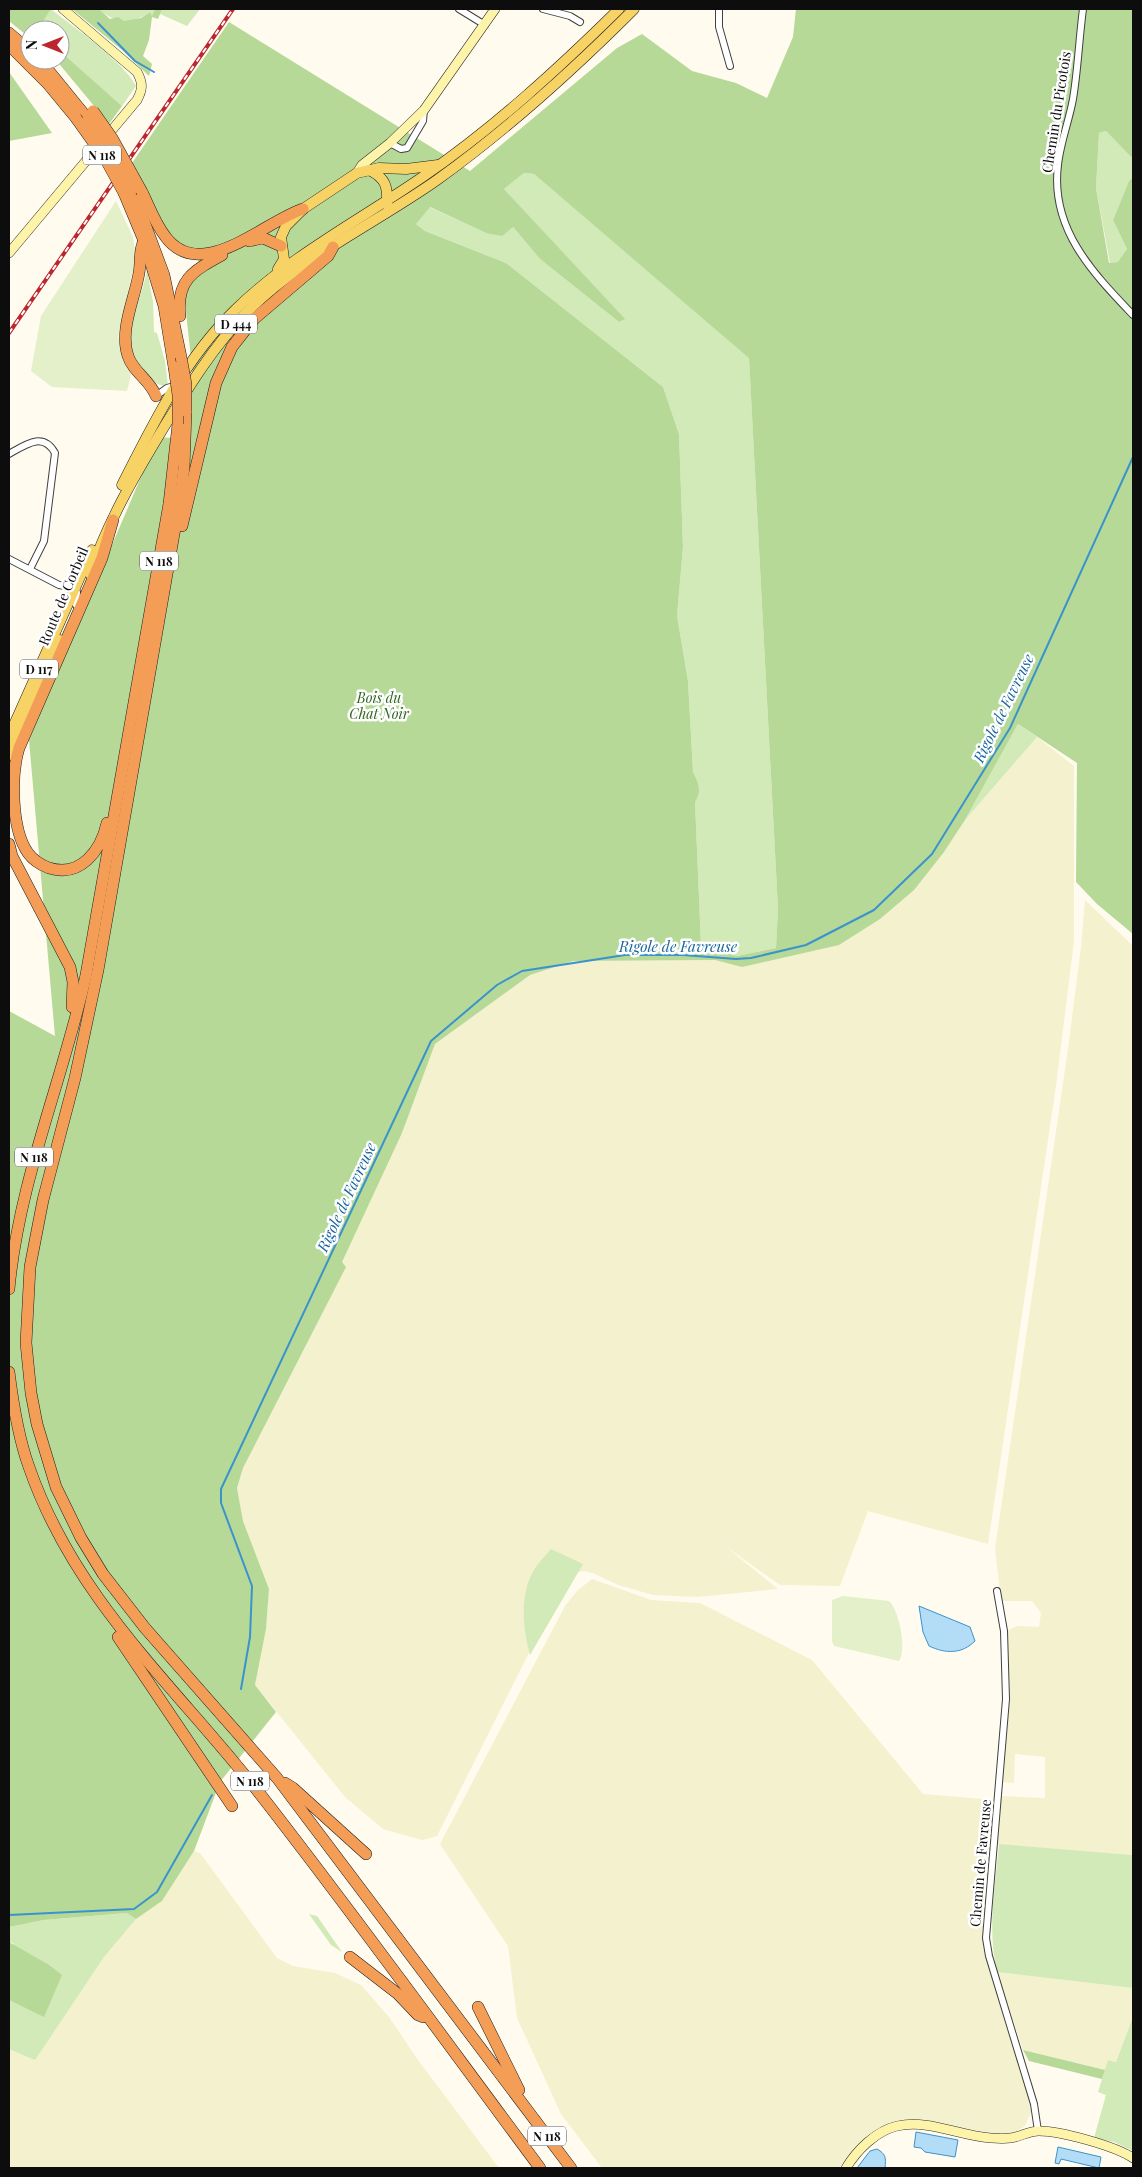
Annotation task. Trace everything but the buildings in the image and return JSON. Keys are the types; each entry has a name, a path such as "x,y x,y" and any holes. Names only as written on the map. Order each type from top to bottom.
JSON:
{"highway":[{"path":"9,33 20,42"},
{"name":"N 118","path":"9,45 48,84 86,116 106,160 133,191 164,275 177,329 186,384 184,468 98,970 75,1078 46,1185 27,1297 28,1366 37,1424 47,1462 56,1487 84,1544 103,1574 145,1628 277,1778 570,2168"},
{"path":"49,70 58,81 68,84 86,116 112,138 133,191 165,237 180,249 199,254 221,251 302,209"},
{"name":"N 118","path":"9,1289 17,1231 33,1161 74,1029 93,940 169,504 178,424 178,394 164,306 144,241 133,191"},
{"path":"177,329 181,322 181,292 193,272 253,239 270,239 281,246"},
{"path":"144,241 140,250 140,269 125,338 131,363 152,387 156,396"},
{"path":"168,562 176,550 216,383 228,354 254,319 328,256 333,247"},
{"path":"112,520 102,558 20,748 13,782 17,819 23,844 35,860 49,868 64,870 82,866 96,851 107,820 115,815"},
{"path":"9,844 12,856 70,967 74,995 70,1021 74,1029"},
{"name":"N 118","path":"9,1372 20,1438 44,1506 69,1556 107,1613 259,1793 540,2168"},
{"path":"107,1613 113,1629 232,1806"},
{"path":"277,1778 293,1788 366,1854"},
{"path":"350,1957 398,1994 418,2015 430,2019"},
{"path":"478,2007 519,2089 523,2104"}],"main road":[{"name":"D 444","path":"115,499 174,386 233,311 277,273 439,165 498,120 544,81 619,9"},
{"name":"D 444","path":"149,452 192,380 224,336 244,315 279,284 438,179 516,120 576,66 634,9"},
{"path":"277,273 284,259 281,237 286,226 302,209 357,173 369,170 439,165"},
{"path":"369,170 382,177 386,184 388,212"},
{"path":"152,426 156,396"},
{"name":"Route de Corbeil","path":"9,736 101,541 149,452"},
{"name":"Route de Corbeil","path":"9,755 72,604 75,588 115,499"}],"street":[{"path":"9,253 137,100 142,90 142,82 137,72 63,9"},
{"path":"459,9 485,25"},
{"path":"357,173 362,165 390,144 424,110 495,9"},
{"path":"543,9 562,13 580,22"},
{"path":"719,9 719,27 730,66"},
{"name":"Chemin du Picotois","path":"1083,9 1074,91 1058,162 1059,203 1066,228 1087,264 1133,315"},
{"path":"390,144 401,149 406,148 423,121 424,110"},
{"path":"156,396 167,388 174,386"},
{"path":"9,454 32,440 47,444 55,453 56,459 44,541 30,569"},
{"path":"9,559 60,585 75,588"},
{"path":"60,585 72,604"},
{"name":"Chemin de Favreuse","path":"997,1591 1004,1631 1006,1699 986,1938 989,1956 1034,2104 1038,2130"},
{"path":"846,2168 853,2156 865,2144 895,2126 917,2123 989,2138 1010,2138 1038,2130 1109,2146 1133,2158"}],"shaded area":[{"path":"1037,737 1074,766 1074,941 1056,1086 988,1544 868,1511 840,1586 780,1585 725,1546 778,1589 697,1597 653,1595 618,1585 593,1573 583,1571 572,1574 564,1583 437,1836 422,1840 383,1829 345,1797 255,1685 266,1629 269,1589 243,1521 237,1488 243,1468 402,1133 435,1044 530,975 573,961 715,960 742,967 944,852 965,820"},
{"path":"1085,900 1133,946 1133,1855 995,1844 1000,1796 1045,1798 1045,1757 1015,1754 1014,1783 1001,1782 1008,1696 1007,1631 1017,1626 1039,1627 1041,1613 1032,1601 1001,1601 995,1549 1068,1049"},
{"path":"592,1579 651,1600 700,1603 812,1660 923,1794 995,1800 985,1916 987,1950 1032,2109 1025,2126 1014,2133 996,2134 977,2132 921,2119 903,2119 864,2140 839,2168 602,2168 561,2114 517,2018 508,1946 440,1844 565,1606 577,1591"},
{"path":"194,1851 200,1853 277,1958 293,1966 335,1973 361,1985 389,2017 418,2060 499,2168 9,2168 9,2049 35,2059 104,1957 136,1919 162,1901"},
{"path":"997,1972 1133,1988 1133,2017 1116,2062 1108,2060 1105,2070 1023,2050"}],"green space":[{"path":"9,9 51,9 44,20 20,20 20,30 9,21"},
{"path":"51,9 65,20 43,20"},
{"path":"72,9 99,9 110,19 118,17 124,21 141,18 150,12 152,16 155,9 162,9 158,19 152,17 149,40 143,56 152,64 149,76 122,50"},
{"path":"99,9 155,9 152,17 150,12 130,21 123,21 111,18"},
{"path":"162,9 200,9 187,26 160,14"},
{"name":"Bois du Chat Noir","path":"796,9 1133,9 1133,159 1106,131 1099,133 1096,188 1109,263 1118,262 1127,249 1113,220 1129,181 1133,177 1133,934 1097,904 1076,882 1077,763 1018,724 965,820 944,852 914,890 880,919 839,945 742,967 715,960 573,961 530,975 435,1044 402,1133 342,1262 346,1267 243,1468 237,1488 243,1521 269,1589 266,1629 255,1685 276,1712 220,1782 194,1851 162,1901 136,1919 127,1913 44,1920 9,1927 9,1011 55,1036 29,740 158,437 171,438 194,387 184,293 199,271 198,252 181,247 168,236 132,163 229,22 470,171 617,48 642,34 692,71 736,83 767,98 793,37","holes":["524,173 534,174 749,358 778,909 776,948 737,956 701,945 695,802 699,787 693,772 688,681 677,616 683,547 679,434 663,387 506,263 425,231 416,224 430,207 486,233 502,236 513,227 540,259 619,322 625,319 504,189"]},
{"path":"70,24 130,76 136,86 122,106 70,60"},
{"path":"70,60 122,106 109,124 64,70 70,70"},
{"path":"9,72 52,133 9,141"},
{"path":"1106,131 1133,159 1133,177 1129,181 1113,220 1127,249 1119,262 1110,263 1096,188 1099,133"},
{"path":"524,173 534,174 749,357 778,909 776,948 737,956 701,945 695,802 699,787 693,772 688,681 677,616 683,547 679,434 663,387 506,263 425,231 416,224 429,207 486,233 512,226 540,259 619,322 624,319 504,189"},
{"path":"116,201 133,237 136,257 118,337 131,375 127,391 52,387 31,371 41,316"},
{"path":"147,270 153,302 154,332 157,333 165,361 168,386 158,384 150,378 136,363 131,352 130,341 134,316"},
{"path":"1018,724 1037,737 965,820"},
{"path":"551,1549 583,1564 530,1655 524,1623 526,1590 534,1570"},
{"path":"843,1596 889,1601 896,1613 901,1630 902,1648 899,1661 834,1646 832,1641 832,1600"},
{"path":"999,1844 1133,1855 1133,1988 997,1972 992,1924"},
{"path":"127,1913 136,1919 104,1957 35,2060 9,2049 9,2000 44,2016 13,1943 9,1942 9,1927 44,1920"},
{"path":"309,1914 317,1916 342,1952 331,1945"},
{"path":"9,1942 49,1965 62,1975 44,2017 9,2000"},
{"path":"1133,2017 1133,2151 1114,2142 1094,2138 1106,2095 1098,2092 1108,2060 1116,2062"},
{"path":"1023,2050 1105,2070 1102,2079 1029,2061"}],"water":[{"path":"919,1606 970,1627 975,1641 965,1648 954,1651 929,1646 923,1632"},
{"path":"916,2132 958,2140 955,2157 925,2152 921,2148 914,2147"},
{"path":"1058,2147 1101,2157 1099,2168 1061,2159 1059,2164 1055,2163"},
{"path":"877,2149 885,2157 885,2168 857,2168 870,2151"}],"waterway":[{"path":"98,23 135,61 154,72"},
{"name":"Rigole de Favreuse","path":"241,1689 250,1637 252,1586 221,1503 221,1489 431,1041 497,985 522,971 625,955 751,958 806,945 874,910 932,854 1010,728 1133,457"},
{"name":"Rigole de Favreuse","path":"9,1915 134,1909 157,1892 212,1795"}],"railway":[{"path":"9,333 233,9"}]}
